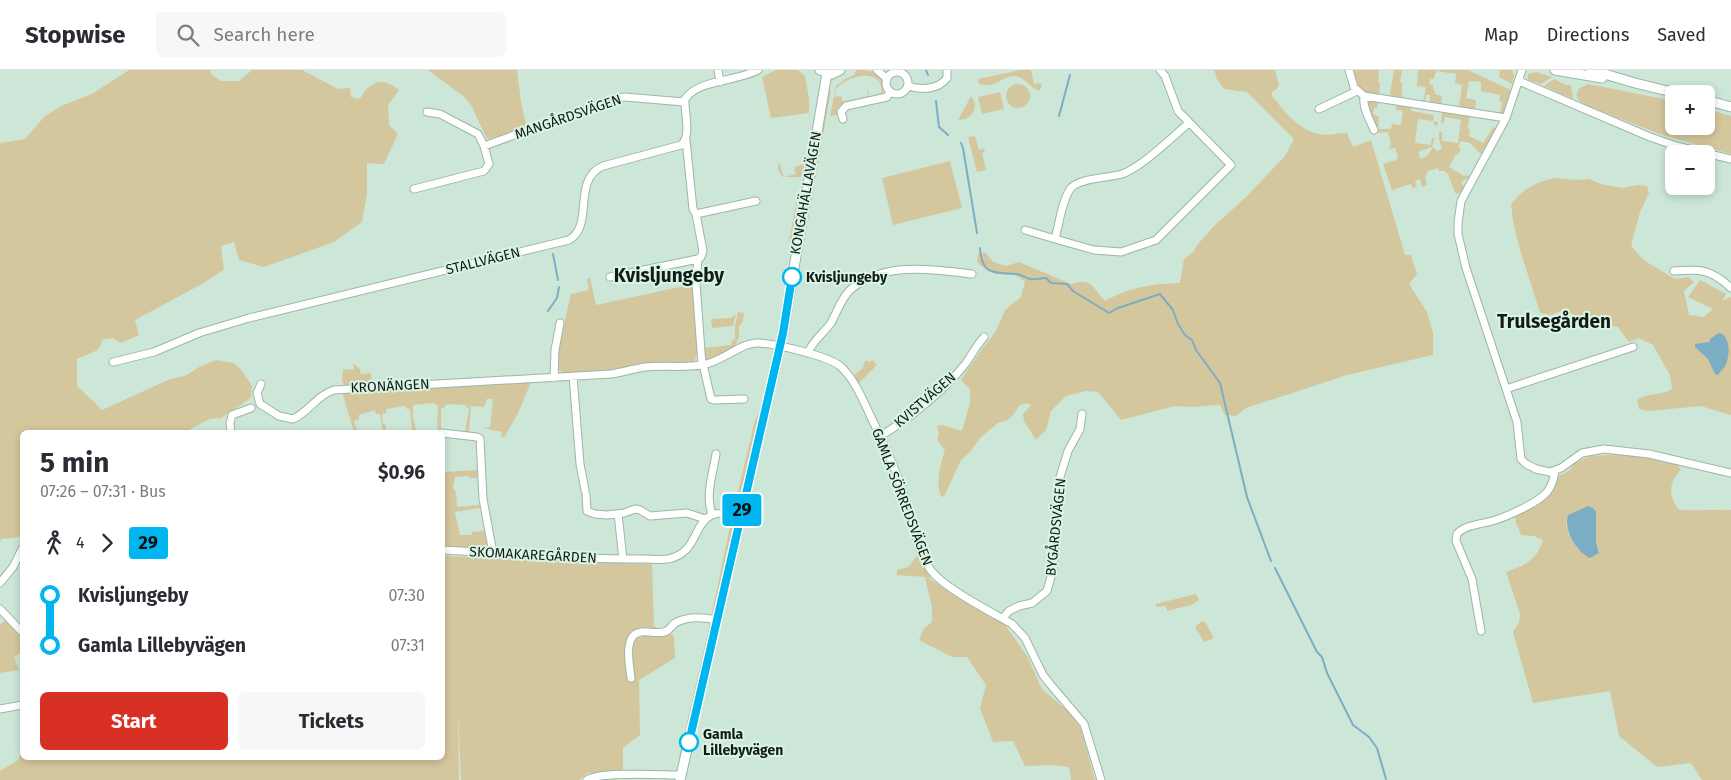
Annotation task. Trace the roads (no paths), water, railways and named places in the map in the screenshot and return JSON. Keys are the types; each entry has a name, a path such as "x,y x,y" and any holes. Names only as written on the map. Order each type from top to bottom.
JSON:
{"street":[{"path":"718,70 720,82"},
{"path":"744,399 712,399 703,365 696,283 698,259 703,251 696,214 693,209 684,102 687,95 696,88 741,77 758,70"},
{"name":"KONGAHÄLLAVÄGEN","path":"680,778 780,346 824,72 832,74 840,70"},
{"path":"877,70 887,79"},
{"path":"908,86 920,89 939,86 947,78 947,70"},
{"path":"1025,230 1094,250 1121,252 1156,240 1231,165 1178,111 1165,76 1160,70"},
{"path":"1348,70 1357,91 1364,96 1506,118"},
{"path":"1522,70 1506,118 1461,200 1458,223 1458,234 1466,268 1517,422 1521,458 1526,464 1546,472 1555,470 1582,453 1604,449 1631,451 1671,458 1731,473"},
{"path":"1555,70 1635,83"},
{"path":"1592,70 1665,90"},
{"path":"899,71 907,79 908,86 905,91 895,94 890,92 886,86 887,79 892,73 899,71"},
{"path":"1519,81 1650,137 1697,152 1731,159"},
{"path":"1319,109 1357,91"},
{"path":"843,119 841,112 846,106 886,97 890,92"},
{"path":"1364,96 1365,106 1374,130"},
{"name":"MANGÅRDSVÄGEN","path":"484,146 621,97 684,102"},
{"path":"1715,103 1731,107"},
{"path":"414,189 484,171 489,164 484,146 478,134 440,114 427,112"},
{"path":"1055,239 1067,195 1072,187 1080,183 1122,174 1135,167 1189,123"},
{"name":"STALLVÄGEN","path":"112,362 154,352 199,333 249,318 569,240 573,238 578,230 586,186 590,175 597,168 678,147 686,140"},
{"path":"696,214 756,201"},
{"path":"610,276 698,259"},
{"path":"808,353 830,324 846,295 865,281 884,273 903,269 972,274"},
{"path":"1674,271 1708,271 1731,288"},
{"path":"554,378 555,350 560,323"},
{"name":"KVISTVÄGEN","path":"880,436 896,427 947,385 984,337"},
{"name":"KRONÄNGEN","path":"261,384 257,393 260,404 279,416 293,419 321,396 334,390 554,378 611,374 644,367 703,365 721,359 737,349 752,343 780,346"},
{"name":"GAMLA SÖRREDSVÄGEN","path":"780,346 830,360 845,371 855,385 898,476 922,554 929,568 941,582 1003,618 1019,630 1025,638 1043,675 1084,724 1101,780"},
{"path":"1506,389 1633,346"},
{"path":"573,376 580,464 586,492 586,508 590,512 618,514 635,509 650,516 687,513 705,519"},
{"path":"231,430 232,415 251,408"},
{"name":"BYGÅRDSVÄGEN","path":"1003,618 1019,606 1032,603 1047,591 1053,570 1060,477 1068,451 1080,429 1082,414"},
{"path":"445,433 480,439 483,499 492,553"},
{"path":"716,454 709,494 709,506 712,514 723,512 741,515"},
{"path":"1481,631 1472,579 1456,542 1457,534 1462,529 1498,520 1537,500 1546,494 1551,486 1555,470"},
{"path":"618,514 623,559"},
{"name":"SKOMAKAREGÅRDEN","path":"445,550 623,559 667,559 680,555 689,548 705,519 712,514"},
{"path":"0,583 13,567 20,553"},
{"path":"0,609 20,630"},
{"path":"631,678 629,647 632,637 636,634 667,631 671,626 686,619 706,617 717,620"},
{"path":"0,709 20,705"},
{"path":"587,780 594,776 607,775 680,778"}],"water":[{"path":"1719,333 1723,334 1728,342 1728,354 1726,365 1718,375 1715,374 1708,359 1695,347 1695,344 1709,342 1711,338"},
{"path":"1588,506 1596,512 1596,541 1599,553 1590,558 1580,551 1572,540 1567,521 1568,515"}],"waterway":[{"path":"926,70 928,75"},
{"path":"1059,116 1070,75"},
{"path":"936,101 939,127 948,135"},
{"path":"961,143 977,233"},
{"path":"980,248 981,257 986,268 994,272 1017,274 1030,279 1046,278 1051,283 1067,284 1073,291 1109,313 1118,308 1160,294 1173,310 1178,324 1185,335 1192,340 1196,350 1220,383 1247,497 1271,561"},
{"path":"553,254 558,280"},
{"path":"548,311 557,298 559,287"},
{"path":"1275,568 1317,652 1322,657 1327,673 1353,725 1369,737 1377,748 1386,779"}],"place":[{"name":"Kvisljungeby","path":"792,277"},
{"name":"Gamla Lillebyvägen","path":"689,742"}],"district":[{"name":"Kvisljungeby","path":"669,275"},
{"name":"Trulsegården","path":"1554,321"}]}
